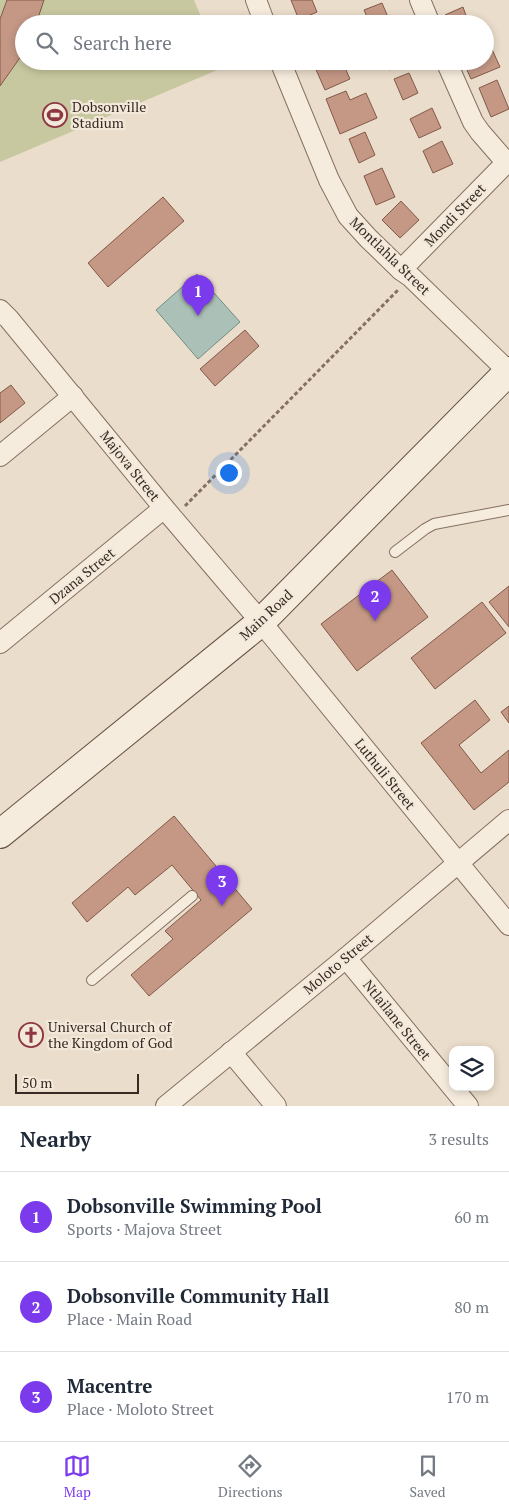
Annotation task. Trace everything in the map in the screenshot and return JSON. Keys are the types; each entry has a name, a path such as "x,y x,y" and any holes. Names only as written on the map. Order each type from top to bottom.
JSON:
{"street":[{"path":"256,0 262,15"},
{"path":"420,0 426,15"},
{"name":"Montlahla Street","path":"284,70 338,198 348,216 368,238 509,372"},
{"path":"450,70 473,122 508,161"},
{"name":"Mondi Street","path":"406,274 508,161"},
{"name":"Majova Street","path":"0,310 261,622"},
{"name":"Main Road","path":"0,834 261,622 509,372"},
{"path":"0,456 73,396"},
{"name":"Dzana Street","path":"0,643 169,513"},
{"name":"Luthuli Street","path":"261,622 509,926"},
{"name":"Moloto Street","path":"166,1106 346,958 509,820"},
{"name":"Ntlailane Street","path":"346,958 468,1106"},
{"path":"231,1052 276,1106"}],"lane":[{"path":"396,552 434,524 509,510"},
{"path":"92,980 192,896"}],"path":[{"path":"169,513 406,274"}],"green space":[{"name":"Dobsonville Stadium","path":"0,0 194,0 200,15 15,15 15,70 217,70 0,162"}],"shaded area":[{"path":"197,274 240,322 198,359 156,310"}],"building":[{"path":"7,0 44,0 39,15 15,15 15,65 0,86 0,19"},
{"path":"291,0 312,0 317,12 310,15 297,15"},
{"path":"382,3 387,15 366,15 364,10"},
{"path":"463,7 466,15 445,15"},
{"path":"494,54 500,67 494,69"},
{"path":"316,70 346,70 350,79 325,90"},
{"path":"467,70 493,70 471,79"},
{"path":"409,73 418,93 403,100 394,79"},
{"path":"497,80 509,109 491,117 479,88"},
{"path":"346,91 350,100 366,93 377,118 340,134 326,99"},
{"path":"432,108 441,128 419,138 410,119"},
{"path":"365,132 375,155 359,163 349,139"},
{"path":"442,141 453,164 433,173 423,151"},
{"path":"382,168 395,197 376,205 364,176"},
{"path":"163,197 184,221 108,287 88,263"},
{"path":"401,201 419,220 400,238 382,220"},
{"path":"245,330 259,346 215,386 200,369"},
{"path":"11,385 25,403 0,423 0,393"},
{"path":"392,570 428,617 357,671 321,624"},
{"path":"509,586 509,627 489,602"},
{"path":"482,602 506,633 435,689 411,658"},
{"path":"475,700 490,720 459,745 481,773 509,750 509,782 474,810 421,743"},
{"path":"509,706 509,723 501,712"},
{"path":"174,816 252,909 149,996 131,975 173,939 165,931 201,900 172,865 135,895 128,887 87,922 72,903"}],"place":[{"name":"Dobsonville Stadium","path":"55,115"},
{"name":"Dobsonville Swimming Pool","path":"198,316"},
{"name":"Dobsonville Community Hall","path":"375,621"},
{"name":"Macentre","path":"222,906"},
{"name":"Universal Church of the Kingdom of God","path":"31,1035"}]}
